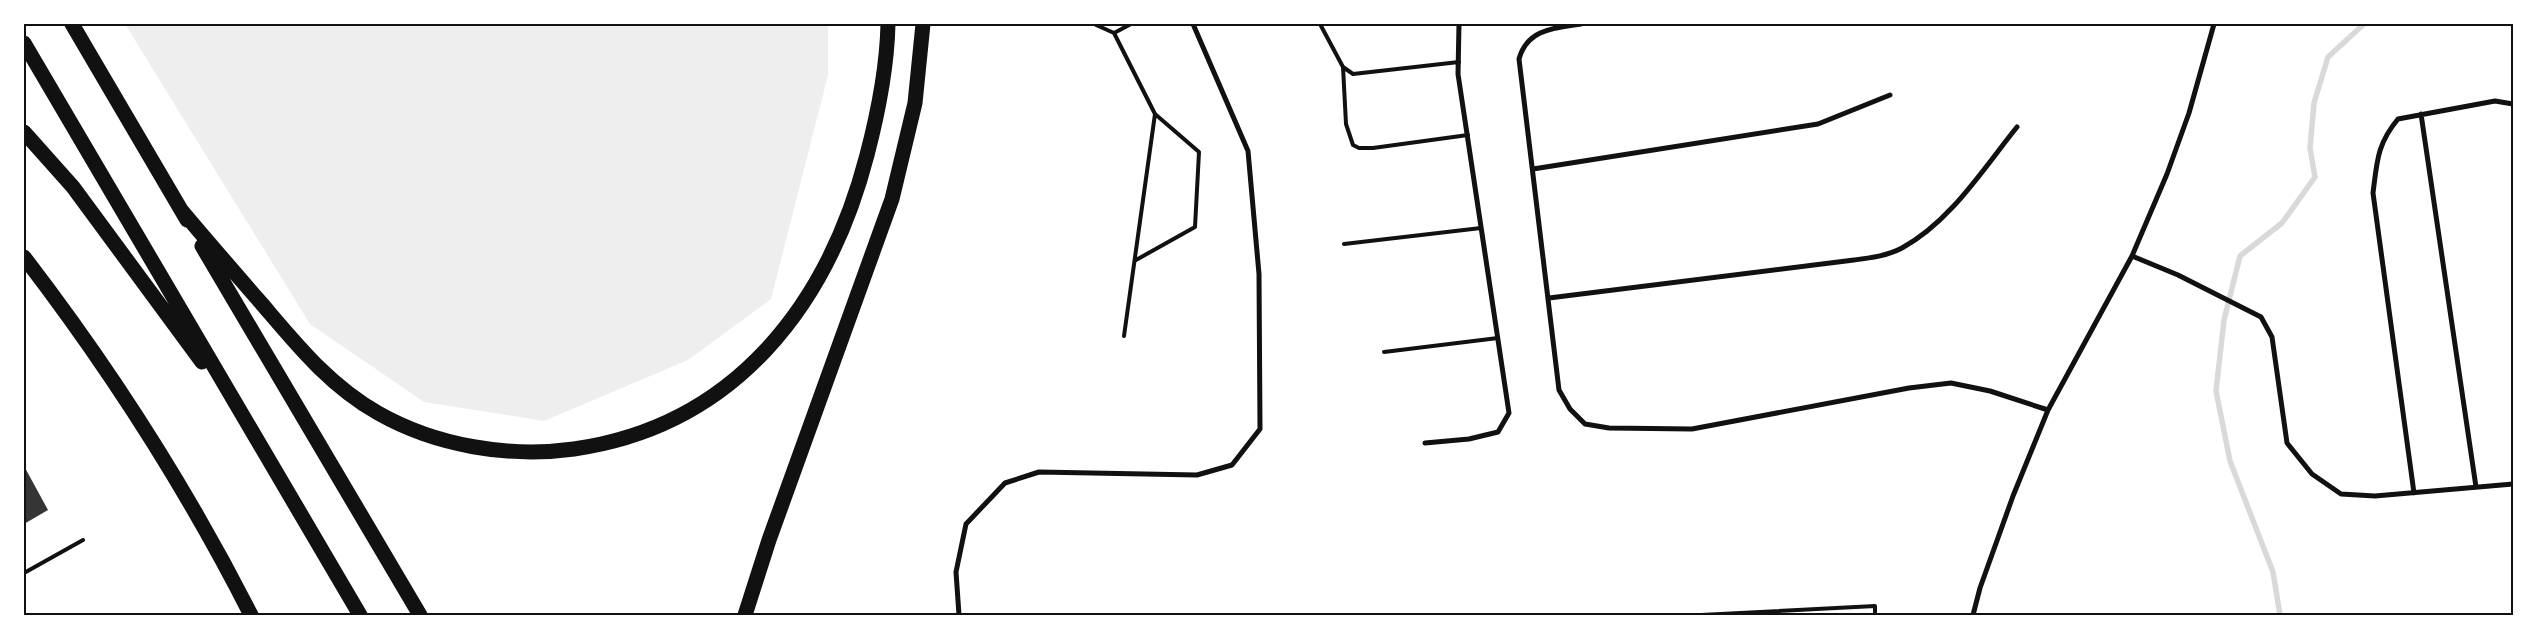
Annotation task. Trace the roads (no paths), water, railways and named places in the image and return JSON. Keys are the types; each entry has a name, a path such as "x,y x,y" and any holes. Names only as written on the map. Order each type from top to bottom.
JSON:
{"highway":[{"path":"72,24 420,615"},
{"path":"182,211 307,357 353,398 379,414 436,437 469,446 502,451 562,450 617,440 670,421 724,389 767,351 803,305 835,247 857,190 880,99 888,24"},
{"path":"745,615 772,531 892,199 915,103 923,24"},
{"path":"24,43 360,615"},
{"path":"24,132 73,187 247,422"},
{"path":"24,257 82,336 143,427 200,521 252,615"}],"street":[{"path":"959,615 956,572 966,524 1004,484 1039,472 1197,475 1232,465 1260,429 1259,274 1248,151 1193,24"},
{"path":"1425,443 1469,439 1498,432 1509,412 1468,135 1459,62 1459,24"},
{"path":"1581,24 1544,30 1522,49 1519,59 1559,390 1570,409 1585,424 1609,428 1692,429 1909,388 1951,383 1990,391 2048,410"},
{"path":"1973,615 1980,588 2013,496 2048,410 2132,256 2167,174 2189,113 2214,24"},
{"path":"1533,169 1818,124 1890,95"},
{"path":"2414,492 2373,193 2378,151 2386,134 2398,119 2495,101 2513,104"},
{"path":"2421,114 2476,487"},
{"path":"1549,298 1854,260 1887,254 1901,248 1930,229 1945,216 2017,128"},
{"path":"2132,256 2178,275 2261,317 2272,337 2287,443 2312,474 2341,494 2375,496 2513,484"}],"lane":[{"path":"1094,24 1114,32 1155,114 1199,152 1194,227 1136,260"},
{"path":"1114,32 1131,24"},
{"path":"1320,24 1343,67 1346,124 1353,144 1359,148 1468,135"},
{"path":"1343,67 1353,74 1459,62"},
{"path":"1124,336 1155,114"},
{"path":"1344,244 1481,228"},
{"path":"1384,352 1498,338"},
{"path":"24,573 83,540"},
{"path":"1701,615 1874,606 1875,615"}],"waterway":[{"path":"2280,615 2273,572 2230,461 2216,391 2224,320 2240,256 2282,223 2315,177 2310,148 2314,103 2328,57 2364,24"}]}
